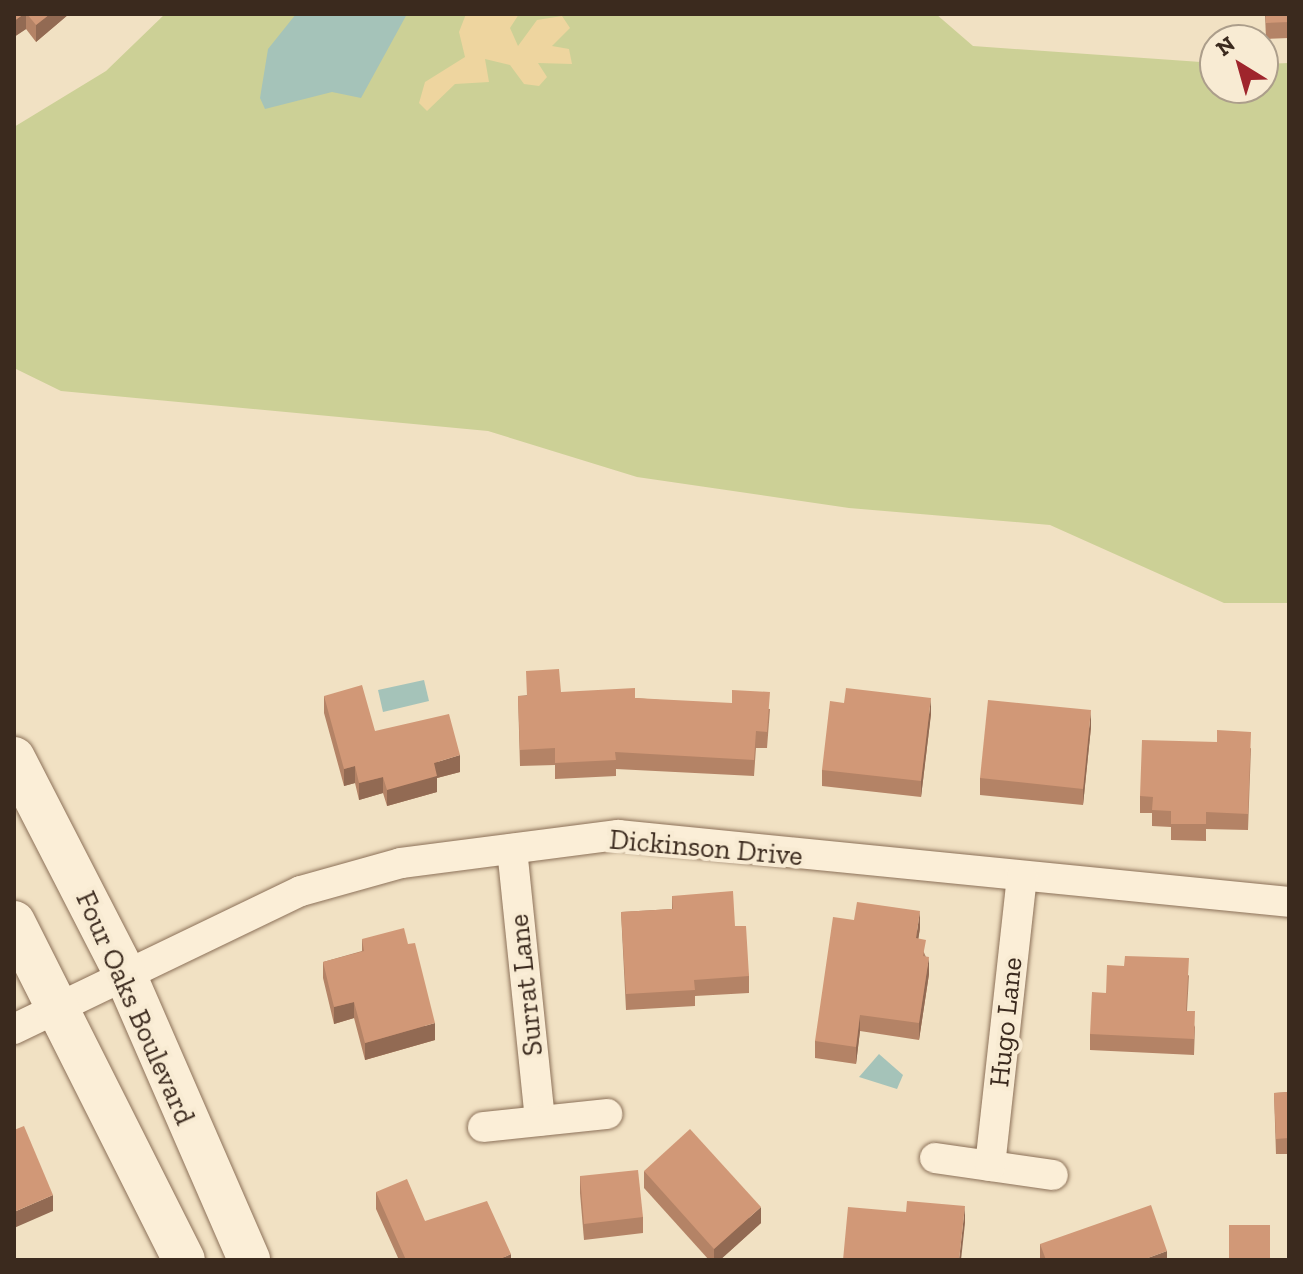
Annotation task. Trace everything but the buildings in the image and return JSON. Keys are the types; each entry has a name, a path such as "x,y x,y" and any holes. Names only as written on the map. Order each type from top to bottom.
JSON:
{"street":[{"name":"Four Oaks Boulevard","path":"14,758 124,972 249,1260"},
{"name":"Dickinson Drive","path":"14,1029 62,1008 124,972 301,891 401,863 618,835 1022,878 1289,902"},
{"name":"Surrat Lane","path":"512,849 540,1121"},
{"name":"Hugo Lane","path":"990,1166 1022,878"},
{"path":"14,922 62,1008 184,1260"},
{"path":"483,1127 607,1114"},
{"path":"935,1158 1053,1175"}],"green space":[{"path":"165,14 936,14 973,46 1199,62 1199,104 1279,104 1279,63 1289,63 1289,603 1224,603 1050,525 849,508 637,477 488,431 61,391 14,368 14,127 106,71"}],"sand":[{"path":"466,14 519,14 510,28 518,46 537,20 562,16 570,28 552,46 569,49 572,64 538,63 547,77 539,86 524,84 510,65 485,59 489,82 455,84 427,111 419,103 425,82 465,57 459,32"}],"water":[{"path":"296,14 407,14 361,98 332,92 265,109 260,98 268,49"},
{"path":"424,680 429,701 383,712 378,690"},
{"path":"879,1054 903,1075 897,1089 859,1077"}]}
